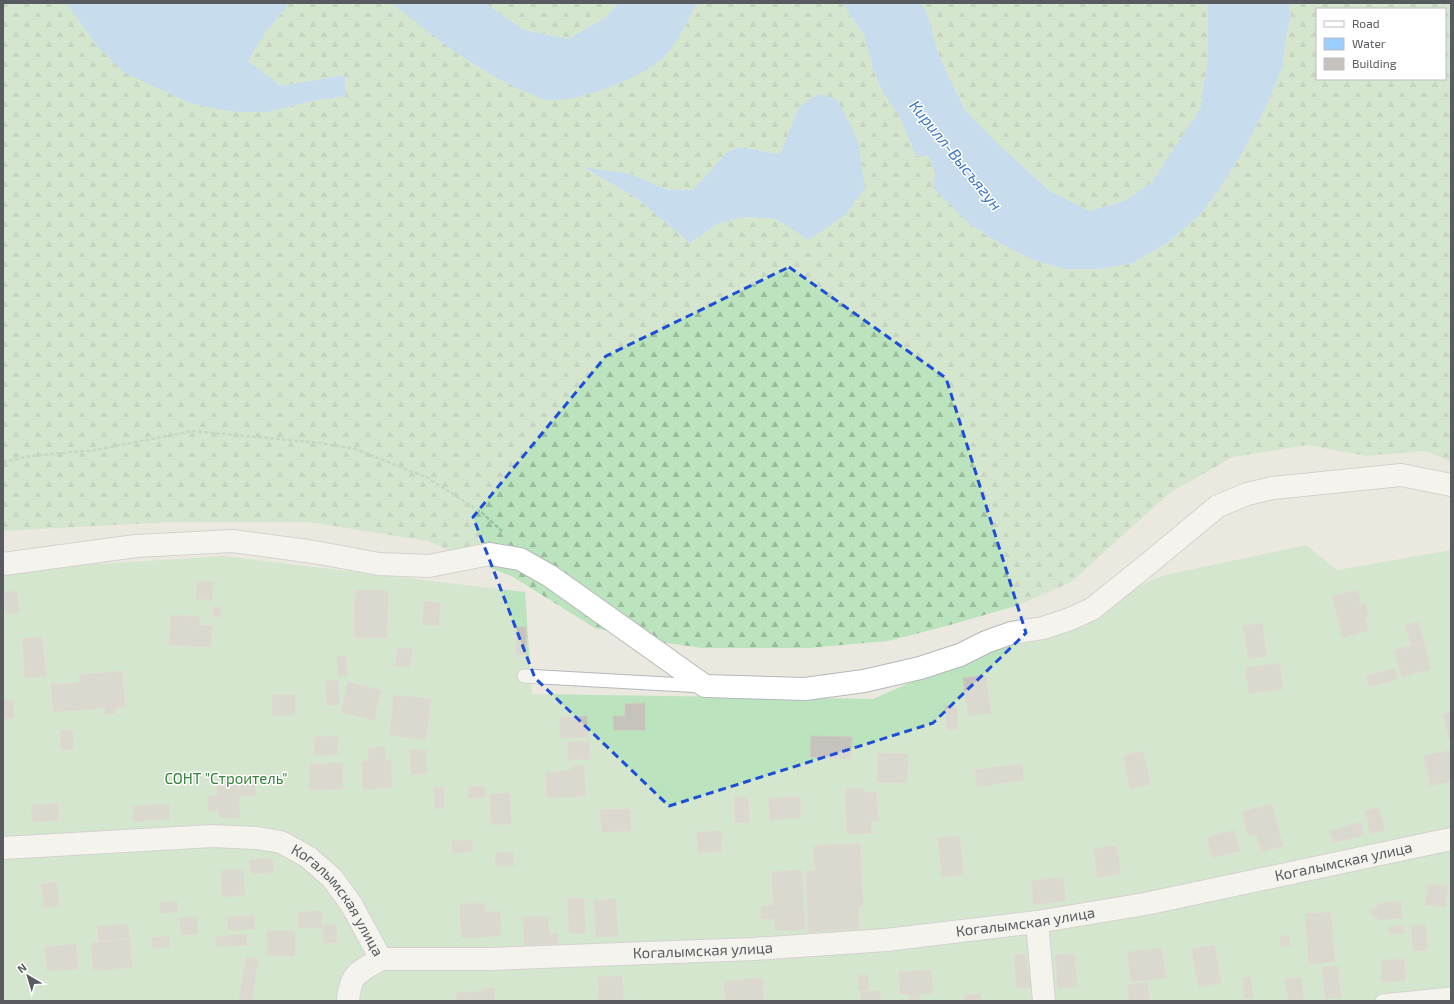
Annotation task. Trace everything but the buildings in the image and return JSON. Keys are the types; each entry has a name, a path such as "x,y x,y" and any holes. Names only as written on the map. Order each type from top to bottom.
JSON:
{"street":[{"path":"3,564 136,546 232,541 314,552 380,564 429,566 490,554 520,559 550,576 705,686 805,689 864,682 920,668 960,655 999,637 1012,633 1043,628 1070,620 1092,609 1218,506 1247,494 1272,488 1400,475 1445,485"},
{"name":"Когалымская улица","path":"3,848 212,836 257,838 281,842 308,857 332,878 351,904 381,959 490,959 754,950 886,940 1037,922 1152,902 1451,839"},
{"path":"1037,922 1044,1001"},
{"path":"348,1001 349,987 355,975 381,959"}],"lane":[{"path":"524,676 705,686"},
{"path":"1382,1001 1451,994"}],"path":[{"path":"3,462 30,456 95,450 192,430 320,443 355,449 426,477 481,512 504,533"}],"highlighted area":[{"path":"789,267 946,378 1026,633 933,723 669,806 535,678 473,517 606,356"}],"green space":[{"path":"3,3 66,3 98,47 164,90 192,104 235,112 267,112 312,101 346,96 345,75 281,86 248,61 265,33 285,9 285,3 392,3 450,48 475,65 512,85 545,100 685,27 697,3 843,3 864,35 873,69 882,91 898,114 916,156 929,155 935,175 971,225 1001,244 1033,260 1065,269 1099,269 1133,263 1166,244 1200,215 1218,191 1244,150 1268,103 1283,66 1286,38 1291,16 1289,3 1451,3 1451,462 1425,451 1366,456 1307,445 1233,457 1171,492 1071,582 1019,605 888,641 808,648 703,648 652,641 595,628 513,577 427,541 309,522 171,522 3,531","holes":["799,107 809,239 776,219 746,217 717,224 690,243 635,197 584,168 631,174 665,189 693,190 726,153 739,147 780,154"]},
{"path":"485,3 618,3 605,18 568,39 524,30"},
{"path":"921,3 1208,3 1207,65 1200,109 1151,183 1127,200 1089,211 1050,191 997,143 964,109 939,55 926,10"},
{"name":"СОНТ \"Строитель\"","path":"1306,545 1337,570 1451,550 1451,1001 3,1001 3,570 223,556 525,592 532,694 873,699 1000,643 1165,575"}],"water":[{"path":"66,3 285,3 285,9 265,33 248,61 281,86 345,75 346,96 312,101 267,112 235,112 192,104 125,73 98,47"},
{"path":"392,3 485,3 524,30 568,39 605,18 618,3 697,3 683,30 666,55 643,72 609,87 574,98 546,100 541,99 485,71 446,45"},
{"name":"Кирилл-Высъягун","path":"843,3 921,3 926,10 939,55 964,109 997,143 1050,191 1089,211 1127,200 1151,183 1200,109 1207,65 1208,3 1289,3 1291,16 1286,38 1283,66 1268,103 1244,150 1218,191 1200,215 1166,244 1133,263 1099,269 1065,269 1033,260 1001,244 971,225 933,188 935,175 929,156 916,156 898,114 882,91 873,69 864,35"},
{"path":"819,94 838,100 858,141 865,188 846,214 809,240 776,219 746,217 717,224 690,243 635,197 583,167 631,174 665,189 693,190 726,153 739,147 780,154 799,107"}]}
